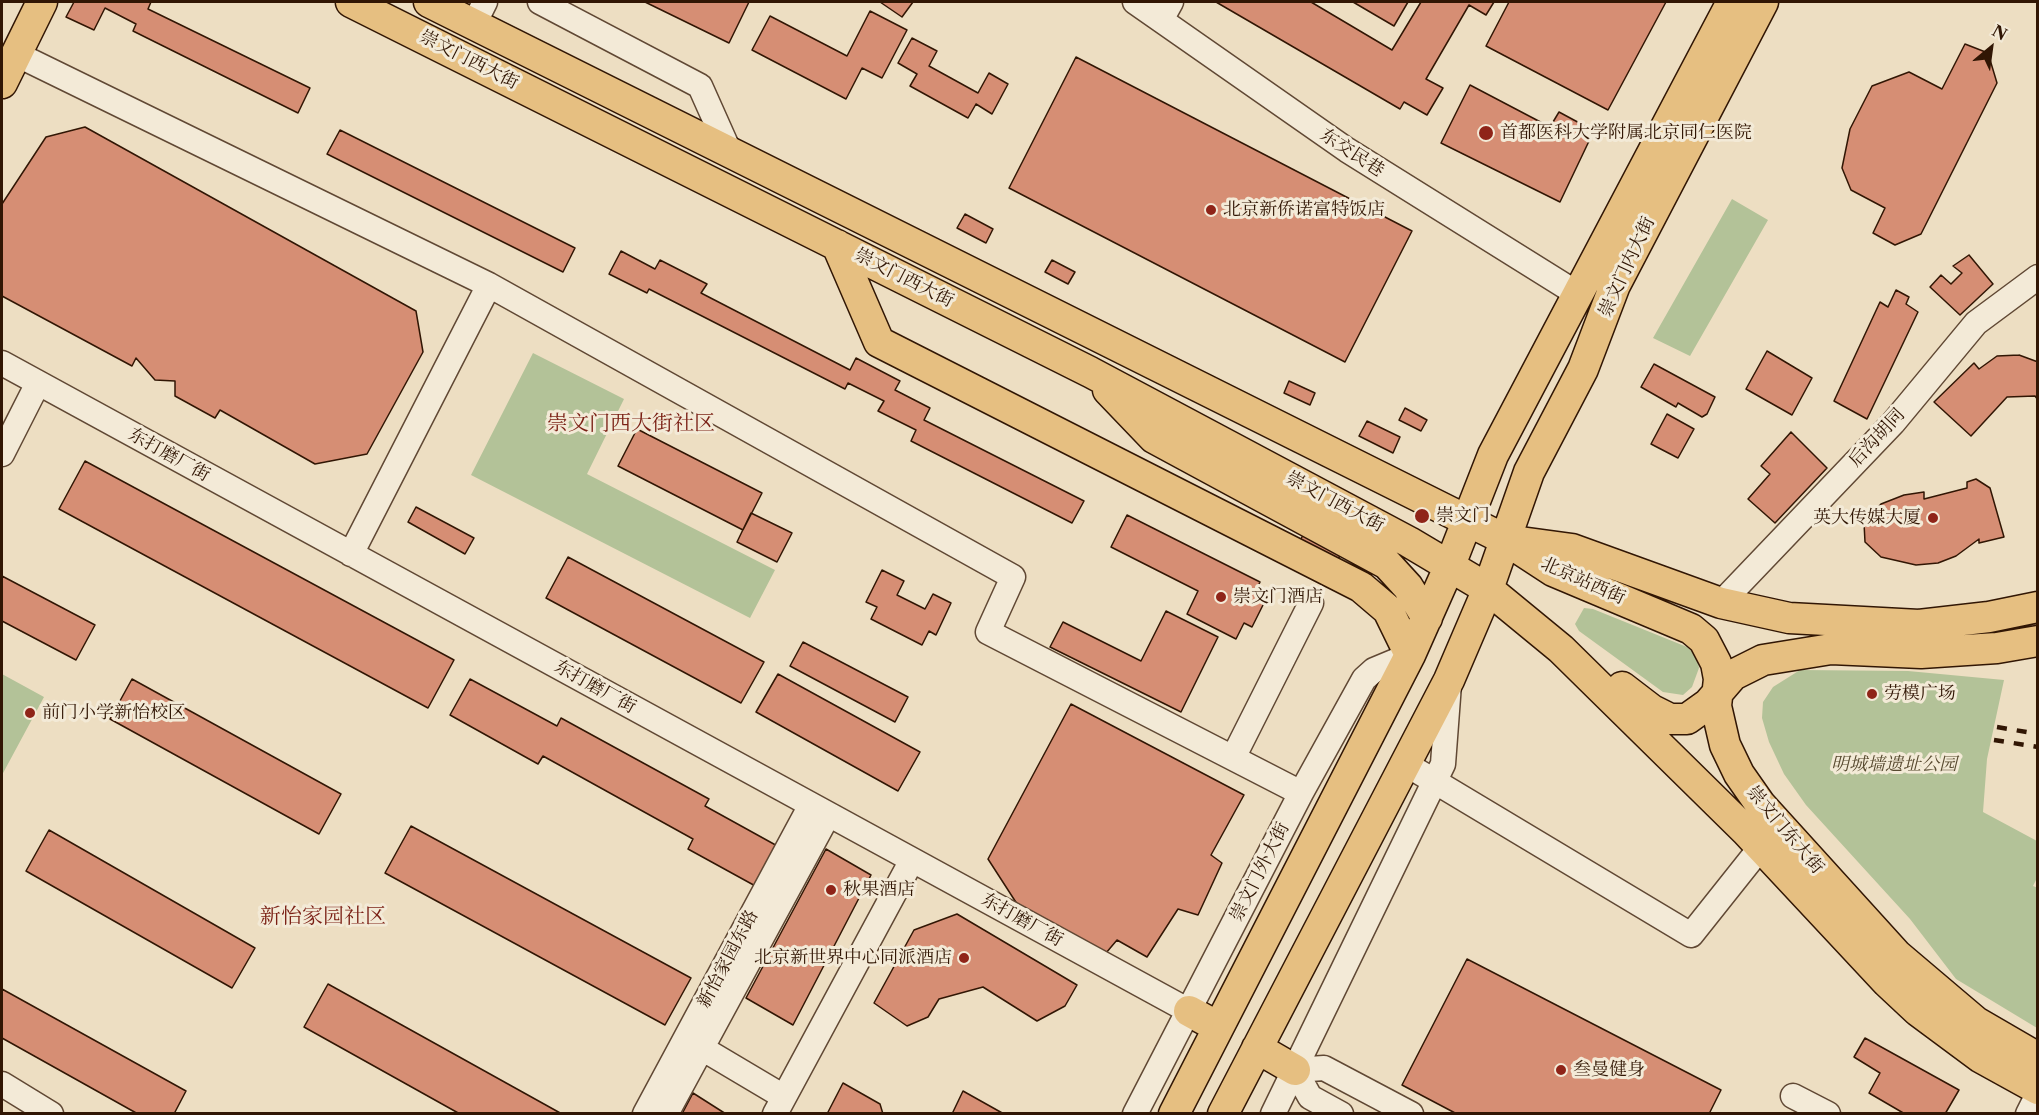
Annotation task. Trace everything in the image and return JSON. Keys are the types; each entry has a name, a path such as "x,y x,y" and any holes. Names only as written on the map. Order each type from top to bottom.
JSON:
{"main road":[{"path":"2,83 42,2"},
{"name":"崇文门西大街","path":"351,2 1090,372 1450,565 1488,589"},
{"name":"崇文门西大街","path":"429,2 479,13 729,151 1504,539"},
{"name":"崇文门内大街","path":"1468,521 1493,455 1576,293 1732,2"},
{"name":"崇文门内大街","path":"1504,539 1529,472 1583,369 1615,285 1763,2"},
{"path":"837,245 879,342 1360,588 1388,610 1410,656"},
{"path":"1090,372 1154,438 1387,564 1408,587 1427,618"},
{"name":"崇文门外大街","path":"1174,1113 1410,656 1468,521"},
{"path":"1223,1113 1449,680 1488,589 1504,539"},
{"name":"北京站西街","path":"1504,539 1572,549 1721,603 1789,618 1898,624 1989,617 2037,607"},
{"name":"北京站西街","path":"1504,539 1553,571 1691,629 1712,652 1719,679 1716,694"},
{"name":"崇文门东大街","path":"1488,589 1561,649 1761,847 1866,960 1918,1011 1980,1057 2037,1089"},
{"path":"1716,694 1732,675 1763,660 1831,649 1921,653 1997,648 2037,641"},
{"name":"崇文门东大街","path":"1561,649 1616,682 1652,710 1670,719 1687,719 1708,704 1716,694"},
{"name":"崇文门东大街","path":"1716,694 1719,723 1730,755 1760,804 1786,835 1897,955 1935,989 1976,1022 2037,1058"},
{"path":"1189,1011 1218,1028"},
{"path":"1257,1048 1296,1070"}],"street":[{"path":"540,2 700,86 729,151"},
{"name":"东交民巷","path":"1135,2 1166,11 1347,150 1576,293"},
{"path":"16,54 489,285 1013,577 988,632 1300,793"},
{"name":"后沟胡同","path":"1721,603 1893,423 1976,323 2037,277"},
{"path":"351,554 489,285"},
{"name":"东打磨厂街","path":"2,363 1189,1011"},
{"path":"2,454 38,383"},
{"path":"1233,758 1311,603"},
{"name":"崇文门外大街","path":"1135,1113 1300,793 1364,679 1374,670 1410,656"},
{"path":"1273,1113 1436,780 1446,751 1449,680"},
{"path":"1404,763 1436,780 1691,935 1761,847"},
{"name":"新怡家园东路","path":"645,1113 694,1042 819,810"},
{"path":"694,1042 779,1105 912,860"},
{"name":"新怡家园东路","path":"666,1113 694,1042"},
{"path":"1296,1070 1324,1068 1411,1113"},
{"path":"1296,1070 1310,1097 1341,1113"},
{"path":"2,1084 51,1113"},
{"path":"2028,1113 2037,1094"},
{"path":"1793,1096 1828,1113"}],"green space":[{"path":"1732,199 1768,220 1690,356 1653,338"},
{"path":"533,353 624,399 587,474 775,570 750,618 471,475"},
{"path":"1584,608 1593,609 1687,647 1697,656 1699,668 1692,687 1683,695 1663,692 1579,631 1575,624"},
{"name":"明城墙遗址公园","path":"1800,670 1908,671 2004,680 1987,759 1983,812 2037,841 2037,878 2033,886 2038,888 2037,1028 1956,979 1910,919 1806,805 1784,774 1769,742 1762,718 1763,702 1773,687"},
{"path":"2,674 44,697 2,775"}],"building":[{"path":"74,2 151,2 148,9 310,88 298,113 133,31 136,24 105,8 94,30 66,17"},
{"path":"645,2 749,2 729,43"},
{"path":"880,2 913,2 902,17"},
{"path":"1216,2 1311,2 1392,50 1421,2 1494,2 1486,15 1469,5 1426,79 1443,88 1427,115 1404,102 1400,109"},
{"path":"1353,2 1408,2 1394,26"},
{"path":"1509,2 1666,2 1608,110 1486,46"},
{"path":"870,11 907,30 882,78 862,68 846,99 752,50 770,16 847,56"},
{"path":"912,38 937,51 929,66 978,93 989,73 1008,84 992,114 976,104 968,118 910,86 917,74 898,63"},
{"path":"1965,44 1988,53 1997,83 1921,234 1895,245 1873,233 1885,208 1851,190 1842,168 1850,129 1872,86 1909,72 1942,89"},
{"name":"北京新侨诺富特饭店","path":"1076,57 1412,231 1345,362 1009,188"},
{"path":"1470,85 1550,127 1559,112 1585,126 1584,133 1590,139 1560,202 1441,143"},
{"path":"85,127 416,311 423,352 367,454 315,464 220,410 215,418 175,396 175,381 155,380 136,358 132,366 2,296 2,204 46,137"},
{"path":"340,130 575,248 563,272 327,154"},
{"path":"965,214 993,229 986,243 957,228"},
{"path":"621,251 655,269 660,260 707,284 701,293 850,370 856,358 900,381 895,390 930,408 924,420 1084,501 1072,523 911,441 916,430 878,411 884,401 848,383 845,389 649,289 647,293 609,274"},
{"path":"1969,255 1993,284 1960,315 1930,287 1941,275 1951,284 1962,273 1953,266"},
{"path":"1052,260 1075,272 1068,284 1045,272"},
{"path":"1896,290 1909,297 1906,304 1918,312 1867,419 1834,401 1880,302 1888,307"},
{"path":"1767,351 1812,378 1792,415 1746,389"},
{"path":"2019,355 2038,362 2038,400 2035,396 2007,397 1971,436 1934,402 1974,363 1979,369 1997,356"},
{"path":"1654,364 1715,397 1707,414 1702,417 1678,403 1676,407 1641,387"},
{"path":"1289,381 1315,393 1310,405 1284,393"},
{"path":"1405,408 1427,420 1421,431 1399,420"},
{"path":"1667,414 1694,429 1678,458 1651,444"},
{"path":"1367,421 1400,437 1393,453 1359,436"},
{"path":"637,429 762,493 743,530 618,466"},
{"path":"1791,432 1827,468 1775,523 1748,499 1770,474 1761,466"},
{"path":"85,461 454,660 428,708 59,509"},
{"name":"英大传媒大厦","path":"1976,479 1990,488 2004,537 1979,543 1979,539 1956,556 1938,563 1916,565 1881,557 1865,542 1864,523 1881,504 1904,495 1924,492 1924,499 1967,488 1967,482"},
{"path":"416,507 474,538 465,554 408,522"},
{"path":"751,513 792,533 777,562 737,542"},
{"path":"1127,515 1260,582 1256,591 1267,597 1252,627 1244,623 1236,639 1187,614 1198,591 1111,547"},
{"path":"1307,528 1344,549 1334,566 1297,546"},
{"path":"568,557 764,662 741,703 546,598"},
{"path":"882,570 904,581 897,595 925,609 933,594 951,603 936,635 929,631 922,645 871,619 877,607 866,602"},
{"path":"2,576 95,625 76,660 2,621"},
{"path":"1166,611 1218,637 1181,712 1050,647 1063,622 1141,661"},
{"path":"803,642 908,697 895,722 790,666"},
{"path":"778,674 920,752 898,791 756,712"},
{"path":"132,679 341,794 319,834 110,719"},
{"path":"470,679 557,726 561,718 709,799 705,806 781,848 759,888 688,849 693,839 543,756 538,764 450,715"},
{"path":"1071,704 1244,795 1211,855 1222,863 1198,915 1178,909 1147,957 1117,940 1106,953 1019,907 988,859"},
{"path":"411,826 691,978 665,1025 385,873"},
{"path":"49,830 255,948 232,988 26,871"},
{"path":"826,849 871,875 793,1025 746,998"},
{"name":"北京新世界中心同派酒店","path":"957,914 1077,985 1065,1006 1037,1021 983,987 939,999 928,1017 907,1026 874,1003 914,930"},
{"path":"1467,959 1721,1090 1709,1114 1457,1114 1402,1085"},
{"path":"328,984 562,1114 460,1114 304,1027"},
{"path":"2,989 186,1091 174,1114 138,1114 2,1038"},
{"path":"1865,1038 1959,1090 1945,1114 1905,1114 1869,1093 1880,1073 1854,1057"},
{"path":"843,1083 880,1104 883,1114 827,1114"},
{"path":"963,1091 1004,1114 952,1114"},
{"path":"693,1093 726,1114 682,1114"}],"railway":[{"path":"1997,727 2038,734"},
{"path":"1994,740 2038,747"}],"place":[{"name":"首都医科大学附属北京同仁医院","path":"1486,133"},
{"name":"北京新侨诺富特饭店","path":"1211,210"},
{"name":"崇文门","path":"1422,516"},
{"name":"英大传媒大厦","path":"1933,518"},
{"name":"崇文门酒店","path":"1221,597"},
{"name":"劳模广场","path":"1872,694"},
{"name":"前门小学新怡校区","path":"30,713"},
{"name":"秋果酒店","path":"831,890"},
{"name":"北京新世界中心同派酒店","path":"964,958"},
{"name":"叁曼健身","path":"1561,1070"}],"district":[{"name":"崇文门西大街社区","path":"631,424"},
{"name":"新怡家园社区","path":"323,917"}]}
